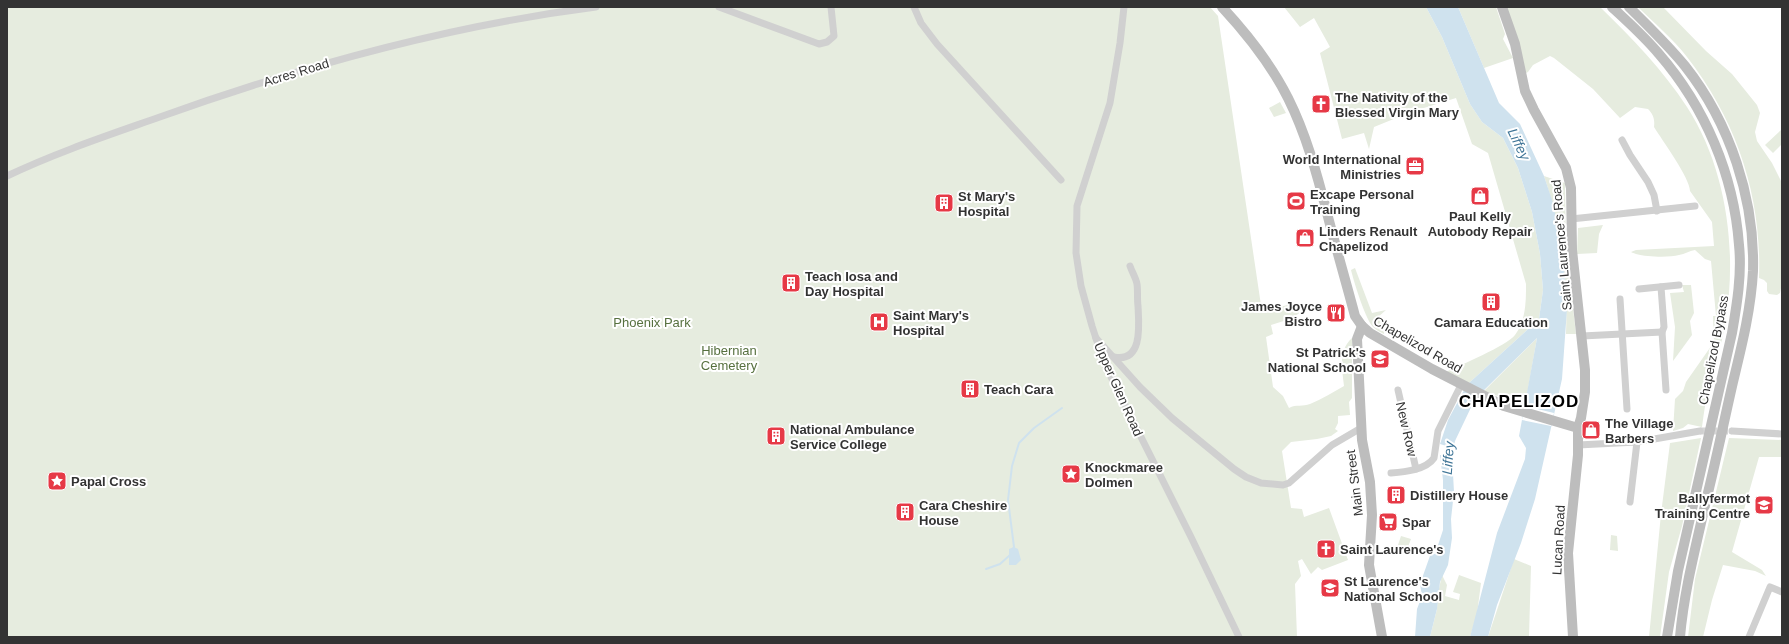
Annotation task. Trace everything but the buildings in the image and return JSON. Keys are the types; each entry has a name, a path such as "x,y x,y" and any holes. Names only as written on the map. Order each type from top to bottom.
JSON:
{"main road":[{"name":"Chapelizod Road","path":"1222,7 1260,52 1282,86 1295,112 1303,131 1315,171 1355,316 1362,326 1370,334 1483,396 1520,412 1554,420 1578,428"},
{"name":"Saint Laurence's Road","path":"1502,7 1515,44 1525,91 1566,168 1570,179 1572,250 1585,370 1585,392 1578,428 1578,445"},
{"name":"Chapelizod Bypass","path":"1612,7 1664,60 1692,98 1716,146 1725,174 1732,198 1739,245 1737,300 1732,333 1678,571 1667,637"},
{"name":"Chapelizod Bypass","path":"1629,7 1685,66 1718,117 1728,138 1738,166 1746,202 1753,250 1746,325 1690,569 1680,637"},
{"name":"Main Street","path":"1362,326 1357,340 1362,440 1370,482 1372,515 1369,565 1382,637"},
{"name":"Lucan Road","path":"1572,637 1568,553 1578,445"}],"street":[{"name":"Acres Road","path":"7,176 61,152 207,100 351,56 524,17 596,7"},
{"path":"719,7 819,44 827,42 834,36 831,7"},
{"path":"914,7 921,23 937,44 1061,180"},
{"name":"Upper Glen Road","path":"1124,7 1120,43 1110,103 1077,206 1076,253 1081,286 1101,355 1115,387 1240,637"},
{"path":"1622,140 1648,182 1654,195 1657,212"},
{"path":"1571,219 1657,212 1695,206"},
{"path":"1114,357 1122,359 1130,355 1137,345 1139,326 1137,283 1130,266"},
{"path":"1639,290 1679,285"},
{"path":"1661,287 1666,390"},
{"path":"1620,299 1627,409"},
{"path":"1582,336 1662,332"},
{"path":"1095,337 1140,387 1172,418 1234,469 1246,477 1261,483 1283,485 1291,482 1332,445 1361,428"},
{"path":"1391,473 1416,468 1431,462 1434,458 1438,431 1463,386"},
{"name":"New Row","path":"1398,390 1416,468"},
{"path":"1578,445 1637,442 1700,431"},
{"path":"1732,431 1782,434"},
{"path":"1630,502 1637,442"},
{"path":"1749,637 1770,587 1782,592"}],"green space":[{"name":"Phoenix Park","path":"7,7 1210,7 1218,16 1262,312 1291,304 1303,311 1290,319 1271,325 1273,334 1266,337 1273,387 1283,396 1289,408 1310,404 1344,386 1342,366 1343,354 1352,338 1352,398 1349,402 1350,415 1338,416 1338,423 1335,429 1338,431 1331,436 1291,442 1282,451 1291,508 1302,509 1304,517 1329,508 1348,560 1322,570 1318,567 1311,574 1302,559 1298,561 1301,576 1295,584 1297,637 7,637"},
{"path":"1284,7 1426,7 1442,37 1470,104 1482,122 1503,138 1518,168 1532,212 1540,254 1543,290 1539,319 1469,383 1446,372 1483,355 1503,344 1515,335 1521,324 1525,304 1526,284 1488,153 1472,144 1456,98 1411,112 1374,127 1369,149 1364,133 1342,139 1320,53 1330,47 1314,18 1300,27"},
{"path":"1458,7 1496,7 1505,34 1503,39 1513,58 1484,68"},
{"path":"1505,7 1600,7 1668,80 1678,93 1699,128 1717,173 1723,197 1727,221 1730,269 1725,328 1705,404 1702,427 1688,424 1683,428 1673,431 1675,399 1683,391 1686,382 1714,342 1713,316 1716,316 1711,261 1705,259 1695,250 1674,256 1647,256 1631,252 1636,250 1714,246 1712,222 1690,191 1686,177 1681,168 1654,127 1653,117 1648,109 1635,107 1620,118 1593,89 1550,56 1533,65 1526,73"},
{"path":"1638,7 1663,7 1706,51 1732,74 1757,105 1760,113 1755,132 1757,141 1772,163 1782,183 1782,283 1780,293 1777,295 1769,294 1767,291 1767,283 1759,278 1759,248 1751,189 1733,134 1720,107 1705,82 1682,50"},
{"path":"1280,102 1286,113 1274,117 1269,108"},
{"path":"1782,129 1782,144 1773,153 1765,145"},
{"path":"1544,176 1565,183 1566,247 1576,334 1566,334 1566,294 1562,254 1555,215"},
{"path":"1603,225 1599,234 1597,253 1577,254 1578,228"},
{"path":"1355,268 1372,313 1386,310 1378,317 1386,322 1384,334 1373,327 1363,308 1351,270"},
{"path":"1682,285 1691,285 1694,313 1690,321 1692,335 1673,361 1675,327 1670,293 1684,292"},
{"path":"1537,338 1525,406 1484,391"},
{"path":"1701,438 1682,526 1669,572 1660,637 1649,637 1661,514 1670,443"},
{"path":"1729,438 1782,440 1782,457 1759,457 1732,552 1762,570 1766,576 1755,571 1723,565 1712,600 1703,637 1688,637 1695,579"},
{"path":"1611,535 1617,536 1618,551 1610,550"},
{"path":"1401,536 1411,539 1406,552 1397,548"},
{"path":"1514,559 1531,566 1529,637 1488,637"},
{"path":"1442,575 1447,585 1445,596 1459,600 1460,594 1453,592 1459,575 1481,583 1477,614 1470,637 1430,637 1437,609 1438,593"}],"water":[{"name":"Liffey","path":"1426,7 1458,7 1499,103 1520,124 1544,176 1553,203 1563,255 1567,309 1562,379 1535,499 1521,543 1497,605 1488,637 1470,637 1497,533 1525,459 1526,448 1519,436 1537,338 1475,399 1455,441 1452,456 1454,492 1451,519 1452,538 1448,565 1440,582 1437,609 1430,637 1415,637 1417,609 1422,596 1420,584 1431,553 1435,554 1443,530 1443,480 1440,444 1448,420 1469,383 1539,319 1543,290 1540,254 1532,212 1518,168 1503,138 1482,122 1470,104 1442,37"},
{"path":"1014,547 1018,549 1021,560 1016,565 1009,565 1009,549"}],"pier":[{"path":"1525,406 1554,413 1551,426 1522,420"},
{"path":"1440,444 1453,448 1452,456 1440,455"}],"waterway":[{"path":"1013,549 1008,500 1012,466 1019,443 1034,428 1062,408"},
{"path":"986,569 1000,564 1010,555"}],"tunnel":[{"path":"1700,431 1732,431"}],"place":[{"name":"The Nativity of the Blessed Virgin Mary","path":"1321,104"},
{"name":"World International Ministries","path":"1415,166"},
{"name":"Paul Kelly Autobody Repair","path":"1480,196"},
{"name":"Excape Personal Training","path":"1296,201"},
{"name":"St Mary's Hospital","path":"944,203"},
{"name":"Linders Renault Chapelizod","path":"1305,238"},
{"name":"Teach Iosa and Day Hospital","path":"791,283"},
{"name":"Camara Education","path":"1491,302"},
{"name":"James Joyce Bistro","path":"1336,313"},
{"name":"Saint Mary's Hospital","path":"879,322"},
{"name":"St Patrick's National School","path":"1380,359"},
{"name":"Teach Cara","path":"970,389"},
{"name":"The Village Barbers","path":"1591,430"},
{"name":"National Ambulance Service College","path":"776,436"},
{"name":"Knockmaree Dolmen","path":"1071,474"},
{"name":"Papal Cross","path":"57,481"},
{"name":"Distillery House","path":"1396,495"},
{"name":"Ballyfermot Training Centre","path":"1764,505"},
{"name":"Cara Cheshire House","path":"905,512"},
{"name":"Spar","path":"1388,522"},
{"name":"Saint Laurence's","path":"1326,549"},
{"name":"St Laurence's National School","path":"1330,588"}],"district":[{"name":"CHAPELIZOD","path":"1519,401"}],"park label":[{"name":"Hibernian Cemetery","path":"729,358"}]}
